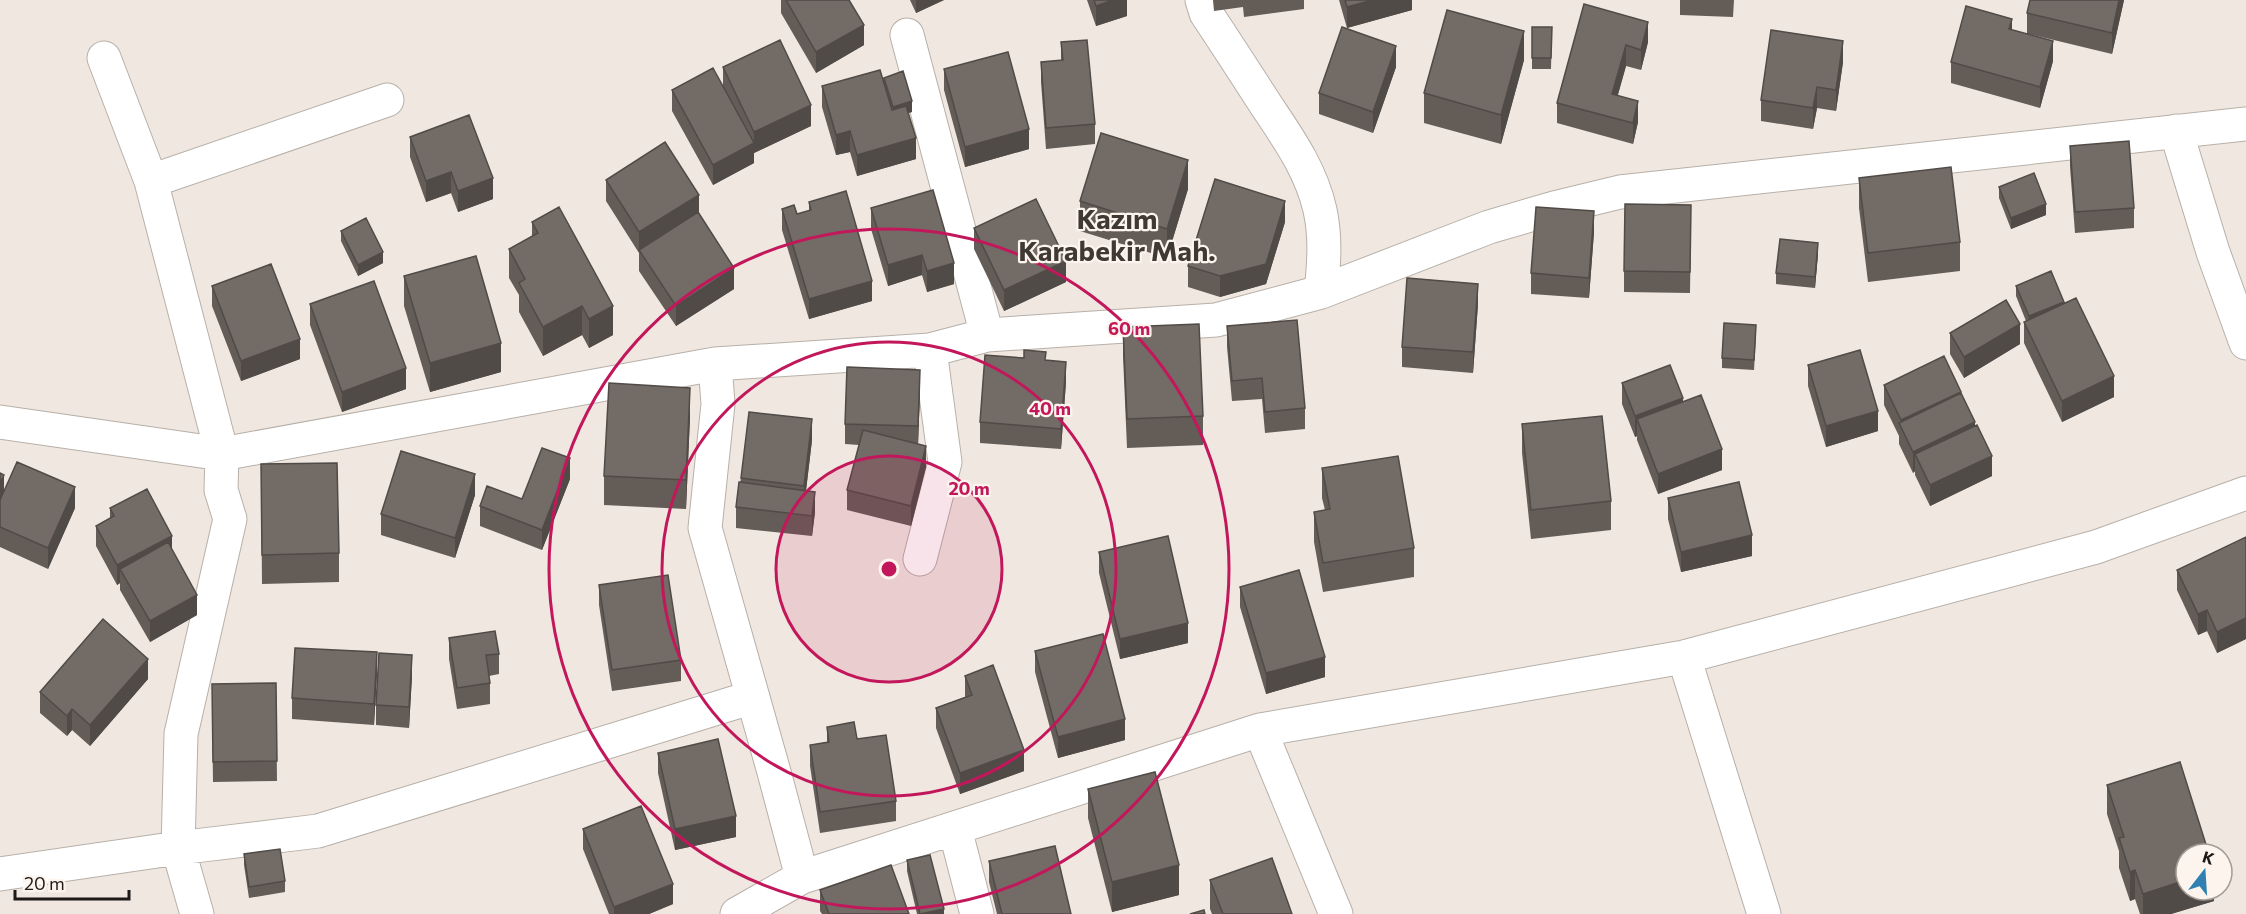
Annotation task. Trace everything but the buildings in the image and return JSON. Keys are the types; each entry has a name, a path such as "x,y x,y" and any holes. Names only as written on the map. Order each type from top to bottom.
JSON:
{"street":[{"path":"1202,0 1206,13 1299,155 1311,182 1320,209 1324,237 1324,264 1320,292"},
{"path":"907,35 987,335"},
{"path":"104,58 151,181 222,454 221,490 230,519 181,734 178,848 197,914"},
{"path":"151,181 387,100"},
{"path":"0,422 222,454 714,364 930,350 987,335 1216,320 1320,292 1489,227 1620,192 2246,124"},
{"path":"2176,132 2213,252 2246,343"},
{"path":"920,559 945,462 930,350"},
{"path":"714,364 718,404 705,528 802,877"},
{"path":"737,914 802,877 1260,730 1684,657 2096,547 2246,493"},
{"path":"1684,657 1764,914"},
{"path":"0,874 178,848 318,831 753,697"},
{"path":"1260,730 1336,914"},
{"path":"955,829 977,914"}],"district":[{"name":"Kazım Karabekir Mah.","path":"1117,234"}]}
